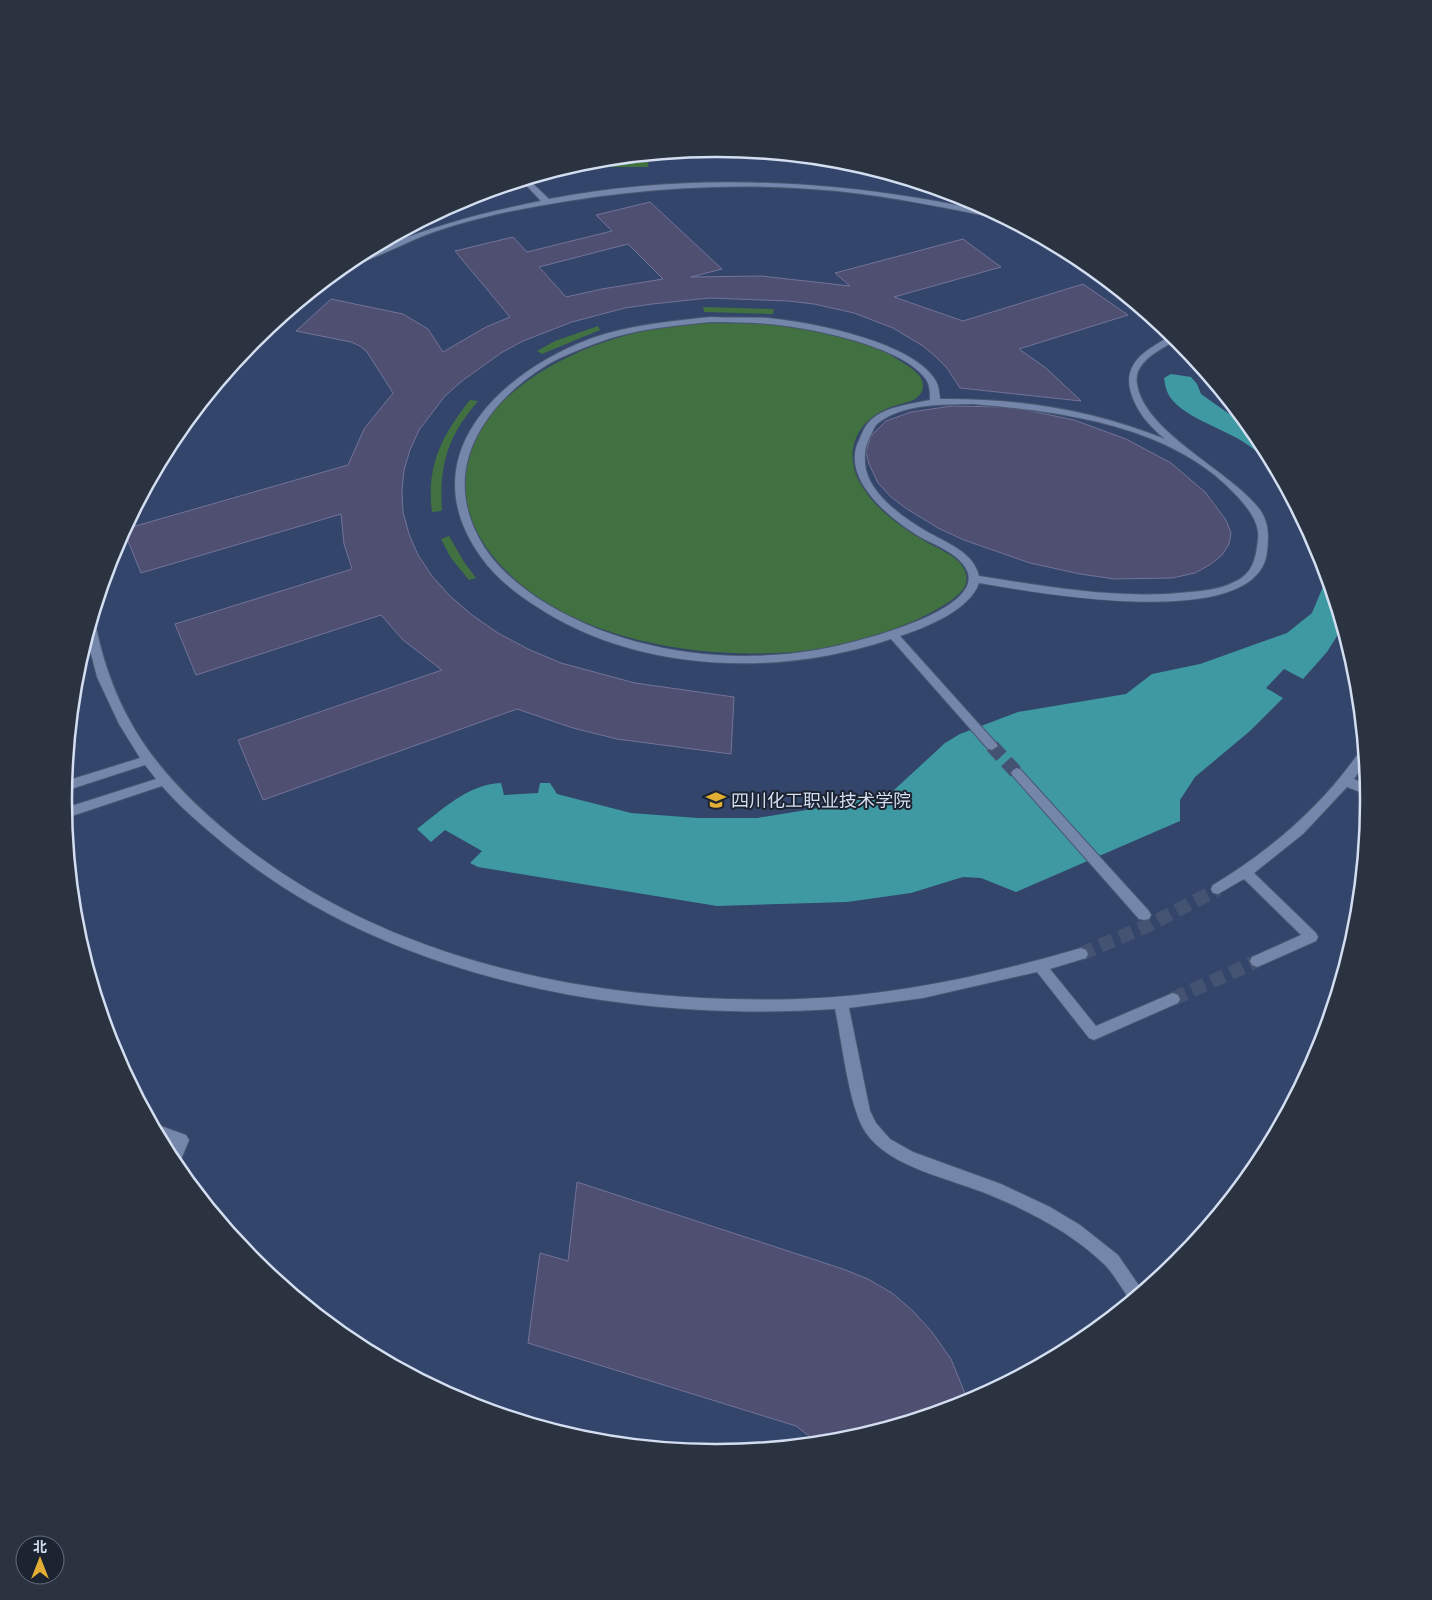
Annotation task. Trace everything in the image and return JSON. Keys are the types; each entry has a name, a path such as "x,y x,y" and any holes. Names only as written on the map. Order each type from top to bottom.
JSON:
{"street":[{"path":"529,184 546,202"},
{"path":"387,247 500,211 613,191 684,185 791,184 898,195 976,212"},
{"path":"935,403 934,387 930,379 920,369 902,357 857,338 823,328 780,321 732,318 683,320 639,328 568,352 540,367 510,388 490,408 478,424 462,458 459,476 459,496 463,516 471,536 483,555 499,574 543,608 570,622 626,642 669,653 743,660 781,659 818,655 854,648 894,636 922,624 957,603 971,591 974,579 973,571 964,559 917,530 892,511 875,495 859,464 860,442 876,419 893,410 935,403 986,401 1039,407 1127,428 1184,450"},
{"path":"974,579 1040,589 1132,598 1167,598 1205,594 1240,584 1252,576 1264,550 1265,536 1259,518 1233,487 1165,435 1136,401 1131,376 1136,364 1168,342"},
{"path":"894,636 992,746"},
{"path":"93,639 98,663 110,696 127,730 147,760 208,826 245,857 288,885 335,911 387,935 443,956 547,984 630,998 696,1004 763,1006 896,997 959,986 1080,954"},
{"path":"73,784 147,760"},
{"path":"1218,889 1270,854 1306,823 1345,780 1358,762"},
{"path":"1017,773 1144,915"},
{"path":"1345,780 1359,787"},
{"path":"73,811 165,781"},
{"path":"1245,872 1310,937 1258,961"},
{"path":"1040,966 1094,1034 1173,999"},
{"path":"841,1002 863,1111 871,1128 885,1144 908,1157 995,1189 1044,1212 1074,1230 1112,1260 1133,1290"},
{"path":"167,1135 181,1140 177,1151"}],"shaded area":[{"name":"四川化工职业技术学院","path":"674,158 758,158 800,162 883,178 923,191 962,205 1038,243 1108,289 1140,316 1171,345 1227,408 1251,442 1293,515 1311,554 1338,633 1354,716 1360,800 1354,884 1338,967 1325,1007 1311,1046 1273,1122 1227,1192 1200,1224 1171,1255 1108,1311 1074,1335 1001,1377 962,1395 883,1422 800,1438 758,1442 716,1444 632,1438 549,1422 509,1409 470,1395 394,1357 324,1311 292,1284 261,1255 205,1192 181,1158 139,1085 121,1046 94,967 78,884 74,842 72,800 78,716 94,633 107,593 121,554 159,478 205,408 232,376 261,345 324,289 358,265 431,223 470,205 549,178 632,162"},
{"path":"649,160 648,167 602,167"},
{"path":"703,307 774,309 773,314 704,312"},
{"path":"731,321 776,324 843,336 865,343 886,353 909,366 919,375 923,382 920,395 908,402 879,412 862,428 853,447 854,469 865,491 889,517 959,562 965,571 966,581 964,588 956,597 928,614 893,630 848,644 777,653 703,651 626,637 589,624 555,608 524,587 497,561 480,538 471,518 466,476 473,445 489,418 511,394 539,373 569,356 601,343 656,328"},
{"path":"598,326 600,330 542,354 537,351 555,341"},
{"path":"1171,374 1191,377 1197,384 1201,394 1233,417 1257,452 1239,439 1185,411 1170,397 1164,378"},
{"path":"470,400 478,401 459,426 444,465 441,494 442,511 432,512 431,480 438,452 451,426"},
{"path":"449,536 476,578 469,580 451,558 441,539"},
{"path":"1323,587 1338,634 1327,652 1303,679 1284,669 1266,688 1283,698 1250,731 1195,777 1180,800 1180,821 1016,892 981,878 963,877 911,893 847,902 717,906 478,867 470,863 482,851 445,830 431,842 417,829 456,799 477,788 501,783 504,795 538,793 540,783 550,783 557,794 631,813 698,818 757,818 837,805 893,791 945,743 960,734 1018,712 1126,694 1152,674 1200,664 1287,633 1312,613"}],"building":[{"path":"650,202 722,269 691,277 761,276 850,286 835,273 963,239 1001,267 894,297 963,321 1083,284 1128,315 1019,349 1046,368 1081,401 960,388 947,368 936,357 923,346 893,328 854,313 814,304 788,301 709,298 625,308 572,322 523,341 501,353 462,381 445,396 419,430 410,450 404,470 403,512 409,534 418,555 432,576 450,596 472,615 498,633 528,649 561,663 635,683 734,697 731,754 617,739 573,728 517,709 263,800 238,740 442,670 403,640 381,615 196,675 175,624 352,569 344,544 341,514 141,573 128,540 134,527 348,465 364,429 393,393 367,352 360,346 351,342 296,331 331,299 403,314 428,329 443,352 486,327 510,317 455,251 513,237 527,252 612,231 596,215","holes":["628,244 663,279 566,297 539,267"]},
{"path":"952,406 1005,407 1031,411 1074,420 1126,439 1171,463 1205,492 1226,520 1231,533 1229,544 1222,555 1195,573 1172,578 1115,579 1080,574 1030,563 964,540 938,528 891,497 878,483 869,464 866,452 871,436 886,421 911,412"},
{"path":"577,1182 843,1269 868,1279 892,1293 913,1311 932,1332 951,1359 965,1394 883,1422 810,1436 796,1426 528,1343 540,1253 568,1261"}],"tunnel":[{"path":"992,746 1017,773"},
{"path":"1081,954 1151,924 1218,889"},
{"path":"1173,999 1257,961"}],"place":[{"name":"四川化工职业技术学院","path":"716,800"}]}
